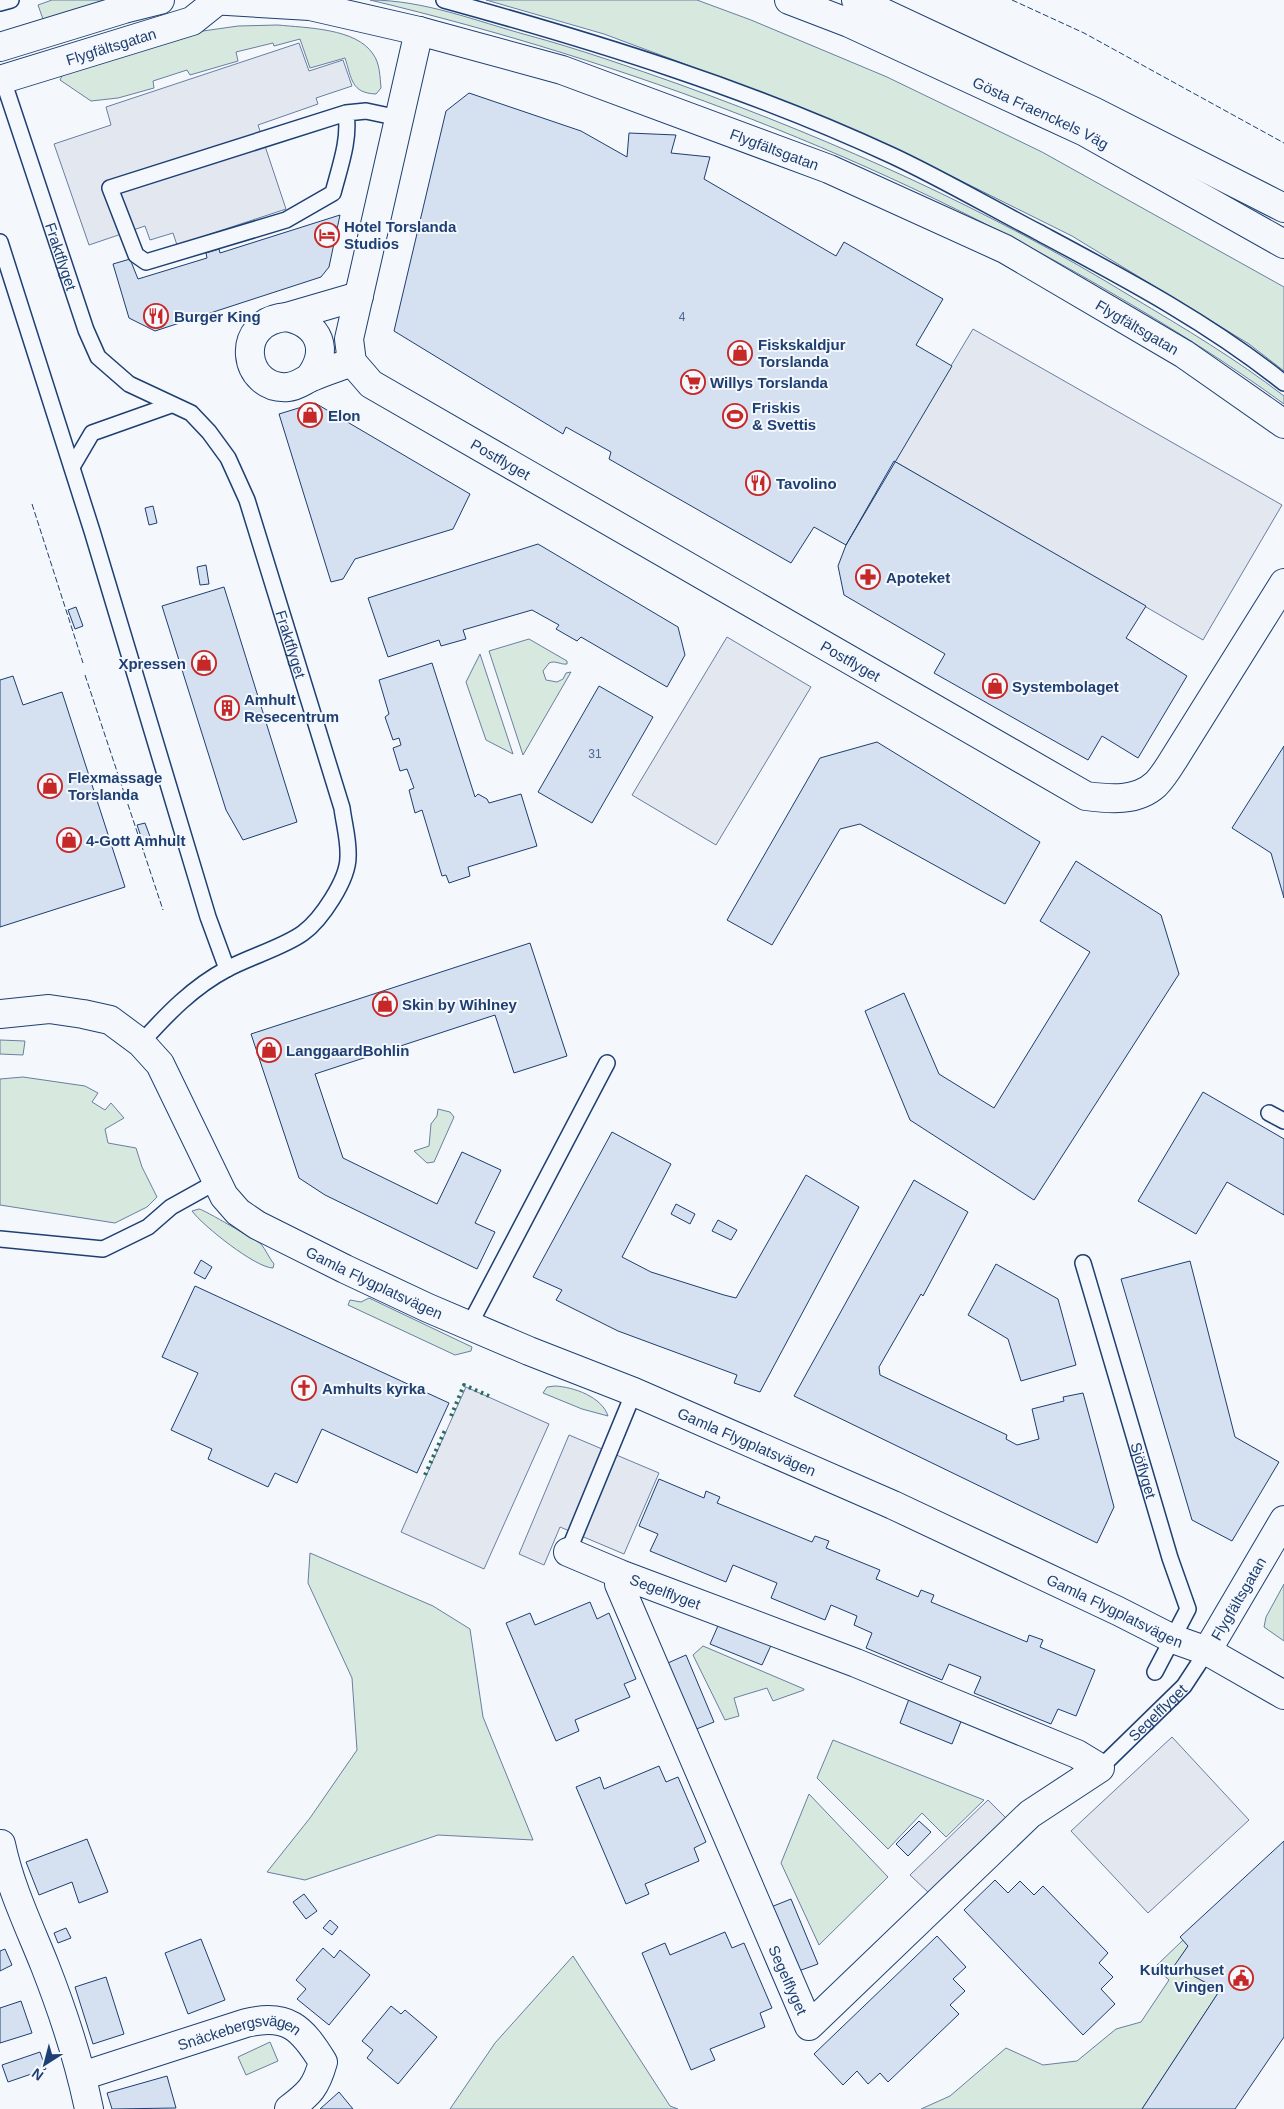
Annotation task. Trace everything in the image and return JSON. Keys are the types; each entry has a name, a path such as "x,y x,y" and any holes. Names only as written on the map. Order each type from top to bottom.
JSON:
{"street":[{"name":"Flygfältsgatan","path":"0,47 124,8 160,0"},
{"name":"Gösta Fraenckels Väg","path":"789,0 849,23 1085,132 1281,243"},
{"name":"Gösta Fraenckels Väg","path":"856,0 1095,112 1284,208"},
{"name":"Flygfältsgatan","path":"1,77 192,21 214,1 310,6 420,31 562,70 829,169 1005,250 1184,354 1284,424"},
{"path":"359,296 265,322 251,340 252,364 257,374 276,387 294,386 309,378 352,362 349,339 359,296 399,118 420,31"},
{"path":"287,316 299,319 309,326 316,334 320,345 320,357 316,368 309,378"},
{"name":"Postflyget","path":"352,362 371,384 1086,796 1113,800 1138,794 1156,784 1174,759 1284,583"},
{"name":"Gamla Flygplatsvägen","path":"0,1014 49,1009 83,1014 110,1020 142,1043 160,1064 216,1182 238,1212 257,1225 289,1242 428,1308 470,1324 529,1351 634,1392 893,1505 1118,1611 1173,1639 1207,1650 1284,1695"},
{"name":"Flygfältsgatan","path":"1207,1650 1284,1520"},
{"name":"Segelflyget","path":"568,1552 620,1574 856,1663 1077,1754 1100,1768 1030,1814 809,2026 619,1584 620,1574"},
{"path":"1,1844 8,1875 45,1967 82,2076 89,2109"},
{"name":"Snäckebergsvägen","path":"82,2076 263,2018 278,2020 288,2022 304,2034 323,2062 318,2082 304,2098 289,2109"}],"lane":[{"path":"0,3 11,0"},
{"path":"444,0 561,32 712,81 893,156 1182,311 1242,350 1284,383"},
{"name":"Fraktflyget","path":"1,77 86,330 98,357 129,384 191,413 209,432 228,458 246,500 342,808 348,858 339,889 303,933 227,969 194,990 171,1011 142,1043"},
{"path":"346,112 348,125 346,144 334,193 286,220 146,262 136,254 110,188 346,112 366,111 399,118"},
{"path":"0,242 72,467 208,917 227,969"},
{"path":"72,467 92,433 172,405"},
{"path":"470,1324 607,1063"},
{"path":"1269,1113 1284,1121"},
{"path":"0,1239 103,1249 148,1227 171,1207 216,1182"},
{"name":"Sjöflyget","path":"1083,1263 1170,1558 1188,1610 1155,1672"},
{"name":"Segelflyget","path":"568,1552 634,1392"},
{"name":"Segelflyget","path":"1100,1768 1184,1686 1207,1650"}],"shaded area":[{"path":"52,0 121,0 44,22 38,5"},
{"path":"370,0 430,7 585,52 740,107 855,154 968,207 1078,265 1229,357 1284,396 1284,404 1242,374 1155,318 1110,292 1023,244 934,199 844,157 658,84 563,53 467,25"},
{"path":"486,0 697,0 751,20 887,77 1042,152 1284,287 1284,371 1249,344 1072,236 915,158 784,101 604,34"},
{"path":"278,25 330,31 343,34 365,45 377,62 381,88 376,94 357,88 351,78 345,58 310,68 300,39 274,46 273,43 236,52 238,61 190,75 187,70 153,81 154,88 118,98 91,101 60,80 65,70 189,33 238,26"},
{"path":"299,43 309,71 343,60 352,86 316,98 318,104 258,125 286,209 177,245 173,233 150,240 145,226 89,245 54,144 111,125 106,107"},
{"path":"973,329 1282,505 1203,640 894,461"},
{"path":"727,637 811,687 716,845 632,795"},
{"path":"529,639 567,661 567,664 549,663 543,671 546,680 557,682 563,679 566,673 571,672 523,755 489,651"},
{"path":"480,654 513,754 486,740 466,682"},
{"path":"0,1040 25,1041 23,1055 0,1054"},
{"path":"23,1077 85,1086 98,1093 92,1102 105,1110 111,1103 124,1118 105,1129 108,1143 136,1148 142,1167 157,1197 147,1207 115,1223 0,1205 0,1079"},
{"path":"438,1109 450,1112 454,1117 434,1162 427,1163 414,1151 429,1146 431,1124 437,1116"},
{"path":"199,1209 261,1244 274,1264 273,1268 255,1261 218,1236 192,1211"},
{"path":"369,1298 472,1347 471,1351 455,1355 348,1305 350,1300 361,1302"},
{"path":"466,1387 549,1424 484,1569 401,1532"},
{"path":"547,1387 570,1388 594,1398 605,1409 608,1416 582,1409 543,1393"},
{"path":"569,1435 659,1473 624,1554 560,1527 544,1565 519,1554"},
{"path":"310,1553 433,1606 470,1629 483,1717 533,1840 438,1835 305,1880 267,1872 310,1818 357,1750 352,1678 308,1583"},
{"path":"1284,1584 1284,1641 1264,1627 1266,1617"},
{"path":"703,1646 804,1690 773,1701 767,1688 734,1698 739,1716 725,1720 693,1655"},
{"path":"1172,1737 1249,1820 1148,1913 1071,1831"},
{"path":"833,1740 984,1800 946,1837 922,1813 888,1849 817,1778"},
{"path":"809,1794 888,1877 819,1945 781,1863"},
{"path":"988,1800 1008,1820 931,1895 910,1875"},
{"path":"1183,1940 1188,1946 1175,1966 1220,1990 1142,2109 921,2109 950,2096 1006,2048 1043,2065 1077,2061 1116,2029 1141,2022 1169,1980 1155,1967"},
{"path":"573,1956 670,2106 678,2109 450,2109 495,2043"},
{"path":"270,2042 278,2061 246,2075 238,2057"}],"building":[{"path":"469,93 581,131 627,157 629,133 676,135 671,153 710,157 704,179 836,256 844,242 943,299 916,345 952,366 846,545 814,527 791,563 609,459 611,452 566,427 563,434 394,331 446,111"},
{"path":"340,215 329,267 321,277 155,331 129,318 113,264 130,259 138,279 207,258 206,253 219,249 220,253"},
{"path":"315,403 470,494 453,529 355,559 343,579 331,582 279,414"},
{"path":"894,461 1146,606 1126,638 1187,676 1138,758 1102,736 1088,760 934,673 945,654 844,595 838,566 846,545"},
{"path":"153,506 157,523 149,525 145,508"},
{"path":"538,544 678,627 685,655 667,687 581,637 577,641 556,629 559,625 532,610 463,630 466,639 441,646 439,640 388,657 368,598"},
{"path":"206,565 209,584 200,585 197,567"},
{"name":"Amhult Resecentrum","path":"224,587 297,822 243,840 226,810 162,606"},
{"path":"76,607 83,626 75,629 68,610"},
{"path":"432,663 475,797 478,794 487,799 489,803 521,794 537,846 468,867 470,876 449,883 446,875 442,876 422,810 415,813 409,790 414,788 407,769 400,771 393,748 401,745 399,738 393,740 385,717 389,714 379,680"},
{"path":"13,676 23,705 62,692 125,887 0,927 0,680"},
{"path":"599,686 653,717 592,823 538,792"},
{"path":"877,742 1040,842 1005,904 860,824 840,829 772,945 727,920 820,758"},
{"path":"1284,746 1284,898 1271,853 1232,828"},
{"path":"145,823 152,842 144,845 137,825"},
{"path":"1076,861 1161,915 1179,974 1034,1200 910,1120 865,1011 904,993 939,1074 994,1108 1090,952 1040,921"},
{"path":"530,943 567,1056 514,1073 495,1015 315,1074 343,1158 437,1204 462,1152 501,1170 475,1223 495,1232 477,1269 325,1195 299,1178 251,1034"},
{"path":"1203,1092 1284,1139 1284,1215 1227,1182 1196,1234 1138,1201"},
{"path":"612,1132 671,1164 622,1257 651,1272 724,1295 736,1298 806,1175 859,1207 760,1392 734,1383 737,1375 618,1331 556,1300 562,1290 533,1277"},
{"path":"914,1180 968,1212 923,1296 921,1294 879,1367 880,1375 1007,1435 1006,1439 1017,1445 1039,1439 1032,1409 1064,1401 1063,1397 1083,1393 1114,1507 1097,1543 794,1396"},
{"path":"676,1204 695,1214 690,1224 671,1214"},
{"path":"718,1220 737,1230 731,1240 712,1231"},
{"path":"201,1260 212,1267 205,1279 194,1273"},
{"path":"1190,1261 1235,1437 1279,1462 1232,1541 1192,1520 1121,1279"},
{"path":"996,1264 1058,1299 1076,1365 1021,1381 1008,1339 968,1315"},
{"name":"Amhults kyrka","path":"195,1286 449,1403 417,1473 322,1429 297,1483 275,1473 268,1487 208,1459 212,1449 171,1430 198,1373 162,1357"},
{"path":"659,1479 704,1498 706,1491 720,1497 717,1503 812,1542 815,1536 829,1541 826,1548 880,1570 876,1579 918,1597 921,1590 934,1595 931,1602 1027,1642 1029,1635 1043,1640 1040,1647 1095,1670 1076,1716 1058,1709 1051,1724 974,1693 981,1677 949,1664 942,1680 866,1648 872,1633 854,1625 857,1616 831,1605 825,1620 771,1598 777,1583 733,1565 726,1582 650,1551 658,1534 639,1526"},
{"path":"590,1602 597,1619 609,1613 636,1679 624,1684 630,1697 575,1720 579,1731 556,1741 506,1623 530,1613 535,1625"},
{"path":"721,1619 773,1641 762,1665 710,1644"},
{"path":"686,1655 714,1722 689,1732 661,1666"},
{"path":"909,1699 962,1719 952,1744 900,1723"},
{"path":"659,1766 666,1782 678,1777 706,1842 694,1848 699,1861 645,1884 649,1894 626,1904 576,1787 600,1777 604,1789"},
{"path":"919,1821 931,1832 908,1856 896,1844"},
{"path":"87,1839 108,1892 79,1903 72,1882 39,1895 26,1862"},
{"name":"Kulturhuset Vingen","path":"1284,1841 1284,2037 1235,2109 1142,2109 1220,1990 1174,1966 1188,1946 1180,1937"},
{"path":"995,1880 1008,1893 1020,1881 1034,1895 1043,1886 1108,1953 1099,1963 1113,1977 1101,1989 1115,2004 1083,2035 964,1910"},
{"path":"304,1894 317,1911 306,1919 293,1902"},
{"path":"791,1899 818,1964 793,1973 766,1909"},
{"path":"330,1920 338,1927 332,1935 323,1928"},
{"path":"66,1928 71,1938 58,1943 54,1933"},
{"path":"725,1932 732,1948 744,1943 772,2008 760,2013 765,2027 710,2049 715,2060 691,2070 642,1953 665,1943 670,1955"},
{"path":"937,1936 966,1967 953,1979 965,1991 950,2005 959,2014 888,2082 880,2073 868,2084 857,2071 843,2085 814,2054"},
{"path":"201,1939 225,2000 188,2014 165,1953"},
{"path":"323,1948 334,1958 340,1950 370,1975 329,2025 297,1999 306,1989 296,1980"},
{"path":"5,1949 12,1965 0,1971 0,1951"},
{"path":"106,1977 124,2034 93,2044 75,1987"},
{"path":"21,2001 32,2033 0,2043 0,2008"},
{"path":"391,2006 401,2014 405,2010 437,2037 398,2084 367,2058 373,2050 362,2041"},
{"path":"40,2052 46,2069 8,2082 2,2065"},
{"path":"167,2076 176,2108 112,2109 107,2093"},
{"path":"339,2092 353,2109 320,2109"}],"hedge":[{"path":"451,1416 464,1385 489,1396"},
{"path":"425,1475 446,1428"}],"fence":[{"path":"1012,0 1084,33 1284,143"},
{"path":"32,504 83,663"},
{"path":"85,675 163,910"}],"place":[{"name":"Hotel Torslanda Studios","path":"327,235"},
{"name":"Burger King","path":"156,316"},
{"name":"Fiskskaldjur Torslanda","path":"740,353"},
{"name":"Willys Torslanda","path":"693,382"},
{"name":"Elon","path":"310,415"},
{"name":"Friskis & Svettis","path":"735,416"},
{"name":"Tavolino","path":"758,483"},
{"name":"Apoteket","path":"868,577"},
{"name":"Xpressen","path":"204,663"},
{"name":"Systembolaget","path":"995,686"},
{"name":"Amhult Resecentrum","path":"227,708"},
{"name":"Flexmassage Torslanda","path":"50,786"},
{"name":"4-Gott Amhult","path":"69,840"},
{"name":"Skin by Wihlney","path":"385,1004"},
{"name":"LanggaardBohlin","path":"269,1050"},
{"name":"Amhults kyrka","path":"304,1388"},
{"name":"Kulturhuset Vingen","path":"1241,1978"}]}
